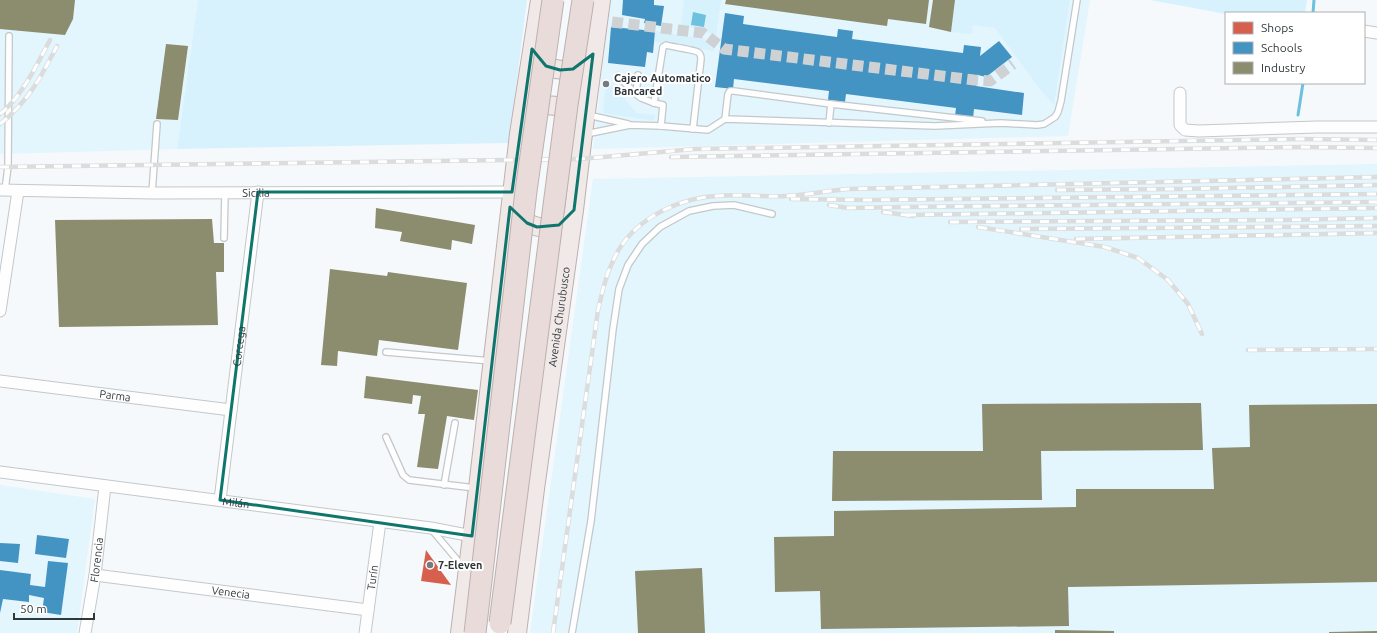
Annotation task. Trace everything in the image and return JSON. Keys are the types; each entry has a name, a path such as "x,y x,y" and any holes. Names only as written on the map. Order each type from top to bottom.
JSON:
{"highway":[{"path":"475,633 526,191 553,0"},
{"name":"Avenida Churubusco","path":"508,628 567,105 583,0"}],"main road":[{"path":"460,633 511,198 522,112 540,0"},
{"name":"Avenida Churubusco","path":"508,628 535,489 574,210 585,115 601,0"},
{"path":"532,49 546,66 560,70 573,69 594,54"},
{"path":"522,112 532,107 552,106 570,109 585,115"},
{"path":"511,198 516,213 527,223 537,227 559,225 566,221 574,210"}],"street":[{"path":"1365,31 1377,33"},
{"path":"1180,93 1180,125 1184,130 1198,131 1317,127 1377,127"},
{"name":"Sicilia","path":"3,190 152,193 258,192 511,198"},
{"path":"0,311 1,291 18,190"},
{"name":"Corcega","path":"220,500 258,192"},
{"name":"Parma","path":"0,381 231,410"},
{"name":"Milán","path":"0,472 431,528 472,536"},
{"name":"Florencia","path":"85,633 95,575 105,486"},
{"name":"Turín","path":"365,633 380,522"},
{"name":"Venecia","path":"95,575 368,610"}],"lane":[{"path":"585,115 630,125 708,130 725,119 935,126 1001,123 1044,124 1050,121 1058,112 1061,101 1077,0"},
{"path":"3,190 8,167 9,36"},
{"path":"654,103 663,47 666,45 698,52 701,54 701,59 693,129"},
{"path":"636,94 638,75"},
{"path":"618,76 641,98 663,105 661,126"},
{"path":"725,119 727,98 730,91 739,91 831,104 1001,123"},
{"path":"829,123 831,104"},
{"path":"152,193 157,124"},
{"path":"583,134 630,125"},
{"path":"224,238 225,192"},
{"path":"572,633 591,521 613,330 620,289 628,265 642,244 660,227 689,211 713,206 734,205 772,214"},
{"path":"386,352 493,361"},
{"path":"444,484 455,424"},
{"path":"386,437 403,475 409,480 478,488"},
{"path":"431,528 468,573"}],"highlighted area":[{"path":"532,49 546,66 560,70 573,69 593,54 574,210 559,225 537,227 527,223 510,207 472,536 220,500 258,192 512,192"}],"shaded area":[{"path":"0,0 198,0 177,149 0,154"},
{"path":"198,0 527,0 509,143 177,149"},
{"path":"610,0 1090,0 1068,136 593,149"},
{"path":"684,0 721,0 716,36 704,30 681,25"},
{"path":"955,0 1070,0 1054,105 1040,89 995,28 973,25 972,34 951,32"},
{"path":"1150,0 1307,0 1305,12 1225,12 1225,14"},
{"path":"655,31 704,39 714,47 714,51 654,42"},
{"path":"606,79 637,113 655,115 654,121 603,113"},
{"path":"1377,164 1377,633 530,633 593,179"},
{"path":"0,485 95,499 77,633 0,633"}],"water":[{"path":"693,12 706,15 704,27 691,25"}],"building: Shops":[{"name":"Cajero Automatico Bancared","path":"603,81 610,82 609,87 602,86"},
{"name":"7-Eleven","path":"426,550 451,585 421,581"}],"building: Schools":[{"path":"623,0 654,0 654,5 664,6 661,26 644,23 645,19 622,15"},
{"path":"725,13 744,16 743,24 837,37 838,29 853,31 852,39 963,53 964,45 981,47 980,56 999,41 1012,57 986,77 978,75 976,86 1024,93 1022,115 974,109 973,119 955,116 956,108 846,94 845,102 828,100 829,91 734,79 733,89 715,87"},
{"path":"611,27 655,31 653,53 647,52 645,67 608,63"},
{"path":"37,535 69,539 66,558 35,554"},
{"path":"0,543 20,544 18,563 0,561"},
{"path":"48,561 68,563 61,615 42,612 44,598 29,595 29,602 3,599 0,613 0,570 31,574 30,585 45,587"}],"building: Industry":[{"path":"0,0 75,0 73,19 65,35 0,29"},
{"path":"726,0 929,0 926,24 888,19 887,26 725,4"},
{"path":"933,0 955,0 951,32 929,27"},
{"path":"166,44 188,46 178,120 156,119"},
{"path":"376,208 475,225 472,244 452,240 451,250 400,241 402,232 375,228"},
{"path":"212,219 214,243 224,243 224,272 216,272 218,325 59,327 55,220"},
{"path":"330,269 387,276 388,272 467,283 458,350 379,340 377,356 338,351 337,366 321,365"},
{"path":"366,376 478,390 474,420 447,416 438,469 417,467 425,414 418,414 421,396 413,395 412,404 364,398"},
{"path":"1201,403 1203,450 1041,451 1042,500 832,501 833,451 983,451 982,404"},
{"path":"1377,404 1377,582 1068,587 1069,626 821,629 820,591 775,592 774,537 834,536 834,511 1076,507 1076,489 1214,489 1212,448 1250,447 1249,405"},
{"path":"702,568 705,633 638,633 635,571"},
{"path":"1055,630 1114,631 1114,633 1055,633"},
{"path":"1377,631 1377,633 1329,633 1329,632"}],"waterway":[{"path":"1313,12 1314,0"},
{"path":"1298,115 1303,84"}],"tunnel":[{"path":"612,22 703,33 724,49 974,80 990,81 1013,64"}],"railway":[{"path":"0,114 8,107 22,89 50,40"},
{"path":"0,124 10,116 26,98 39,79 57,46"},
{"path":"0,167 580,159 695,149 1301,139 1377,140"},
{"path":"671,157 1300,147 1377,148"},
{"path":"553,633 598,310 602,291 610,267 630,234 642,224 670,207 700,198 725,195 786,196 847,189 1377,177"},
{"path":"1057,190 1377,185"},
{"path":"791,199 868,200 1377,194"},
{"path":"829,205 848,208 1377,202"},
{"path":"907,215 1377,208"},
{"path":"883,212 913,216"},
{"path":"950,222 1377,218"},
{"path":"1021,229 1377,226"},
{"path":"978,227 1105,247 1138,258 1168,280 1188,304 1202,334"},
{"path":"1076,239 1377,233"},
{"path":"1248,350 1377,349"}],"place":[{"name":"Cajero Automatico Bancared","path":"606,84"},
{"name":"7-Eleven","path":"430,565"}]}
